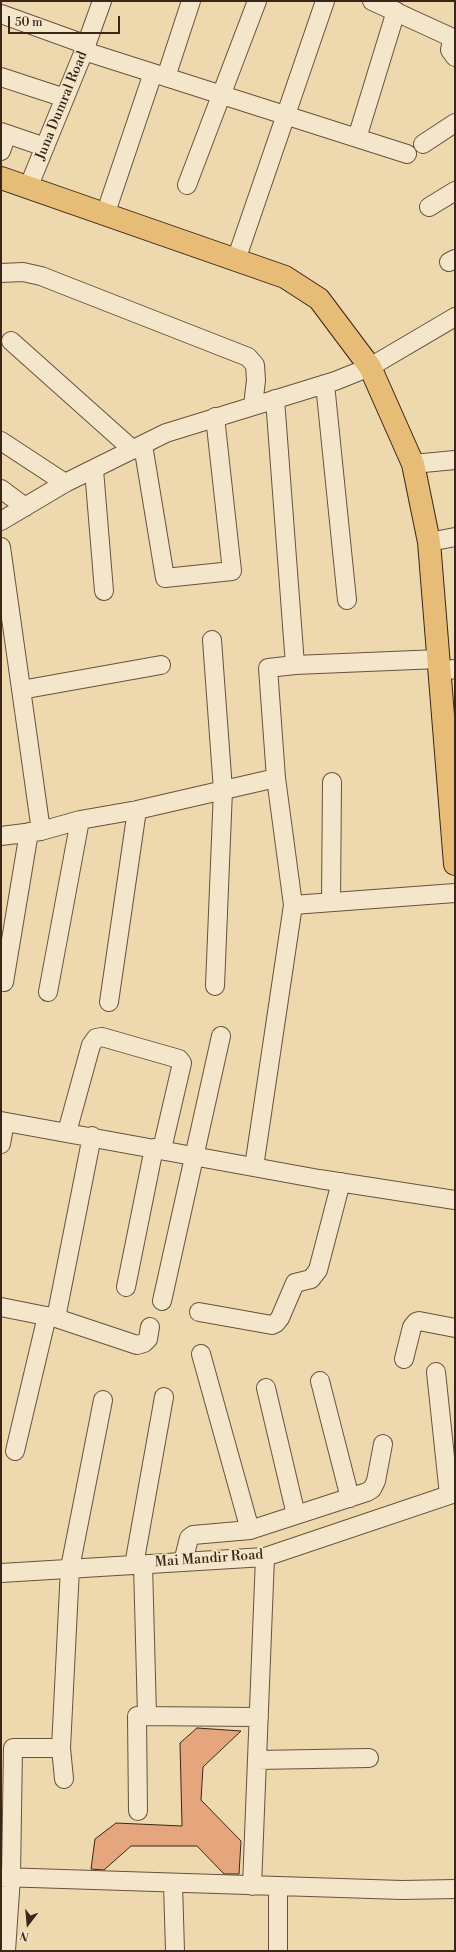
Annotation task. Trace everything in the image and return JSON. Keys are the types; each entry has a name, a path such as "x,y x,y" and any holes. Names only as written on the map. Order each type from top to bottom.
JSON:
{"main road":[{"path":"1,178 285,277 319,299 370,367 413,464 429,542 445,666 455,864"}],"street":[{"name":"Juna Dumral Road","path":"28,188 85,48 102,1"},
{"path":"105,214 191,1"},
{"path":"187,185 257,1"},
{"path":"236,260 325,1"},
{"path":"372,1 455,40 451,45 450,50 455,57"},
{"path":"357,138 396,11"},
{"path":"1,14 85,48 160,75 407,154"},
{"path":"1,77 65,98"},
{"path":"423,144 455,123"},
{"path":"1,151 4,133 45,147"},
{"path":"430,208 455,191"},
{"path":"1,273 23,272 41,276 248,357 255,365 256,380 253,406"},
{"path":"1,520 65,483 94,470 166,433 325,384 370,367 455,317"},
{"path":"11,341 138,447 165,578 232,570 215,417"},
{"path":"325,384 347,600"},
{"path":"274,399 295,665"},
{"path":"1,441 65,483"},
{"path":"413,464 455,460"},
{"path":"94,470 104,591"},
{"path":"1,489 25,507"},
{"path":"429,542 455,537"},
{"path":"1,547 21,690 35,831 4,982"},
{"path":"212,640 223,790 215,986"},
{"path":"21,690 161,665"},
{"path":"254,1167 293,904 276,778 268,668 295,665 445,666"},
{"path":"1,836 35,831 80,820 137,810 276,778"},
{"path":"331,902 332,782"},
{"path":"108,1002 137,810"},
{"path":"48,992 80,820"},
{"path":"293,904 455,893"},
{"path":"162,1301 193,1155 221,1036"},
{"path":"67,1132 91,1046 96,1038 102,1037 179,1059 182,1063 158,1149 126,1287"},
{"path":"1,1144 3,1122 92,1136 254,1167 455,1200"},
{"path":"15,1451 52,1317 92,1136"},
{"path":"199,1312 272,1325 276,1323 280,1318 295,1283 311,1279 318,1270 341,1182"},
{"path":"1,1307 52,1317 137,1345 144,1343 148,1339 150,1327"},
{"path":"404,1359 412,1327 416,1322 419,1321 455,1328"},
{"path":"201,1354 250,1530"},
{"path":"436,1372 452,1494"},
{"path":"320,1381 350,1498"},
{"path":"266,1388 296,1515"},
{"path":"148,1716 139,1564 164,1397"},
{"path":"64,1779 61,1748 70,1568 103,1400"},
{"path":"183,1562 189,1538 193,1535 250,1530 350,1498 372,1489 376,1481 383,1444"},
{"name":"Mai Mandir Road","path":"1,1572 265,1557 452,1494"},
{"path":"252,1886 265,1557"},
{"path":"138,1811 137,1716 259,1717"},
{"path":"6,1951 6,1877 13,1748 61,1748"},
{"path":"257,1760 369,1758"},
{"path":"6,1877 278,1887 402,1890 455,1889"},
{"path":"173,1884 175,1951"},
{"path":"278,1887 278,1951"}],"building":[{"path":"197,1728 241,1731 203,1767 201,1800 241,1841 239,1874 224,1874 197,1846 131,1846 104,1870 91,1869 95,1839 116,1823 182,1826 180,1743"}]}
